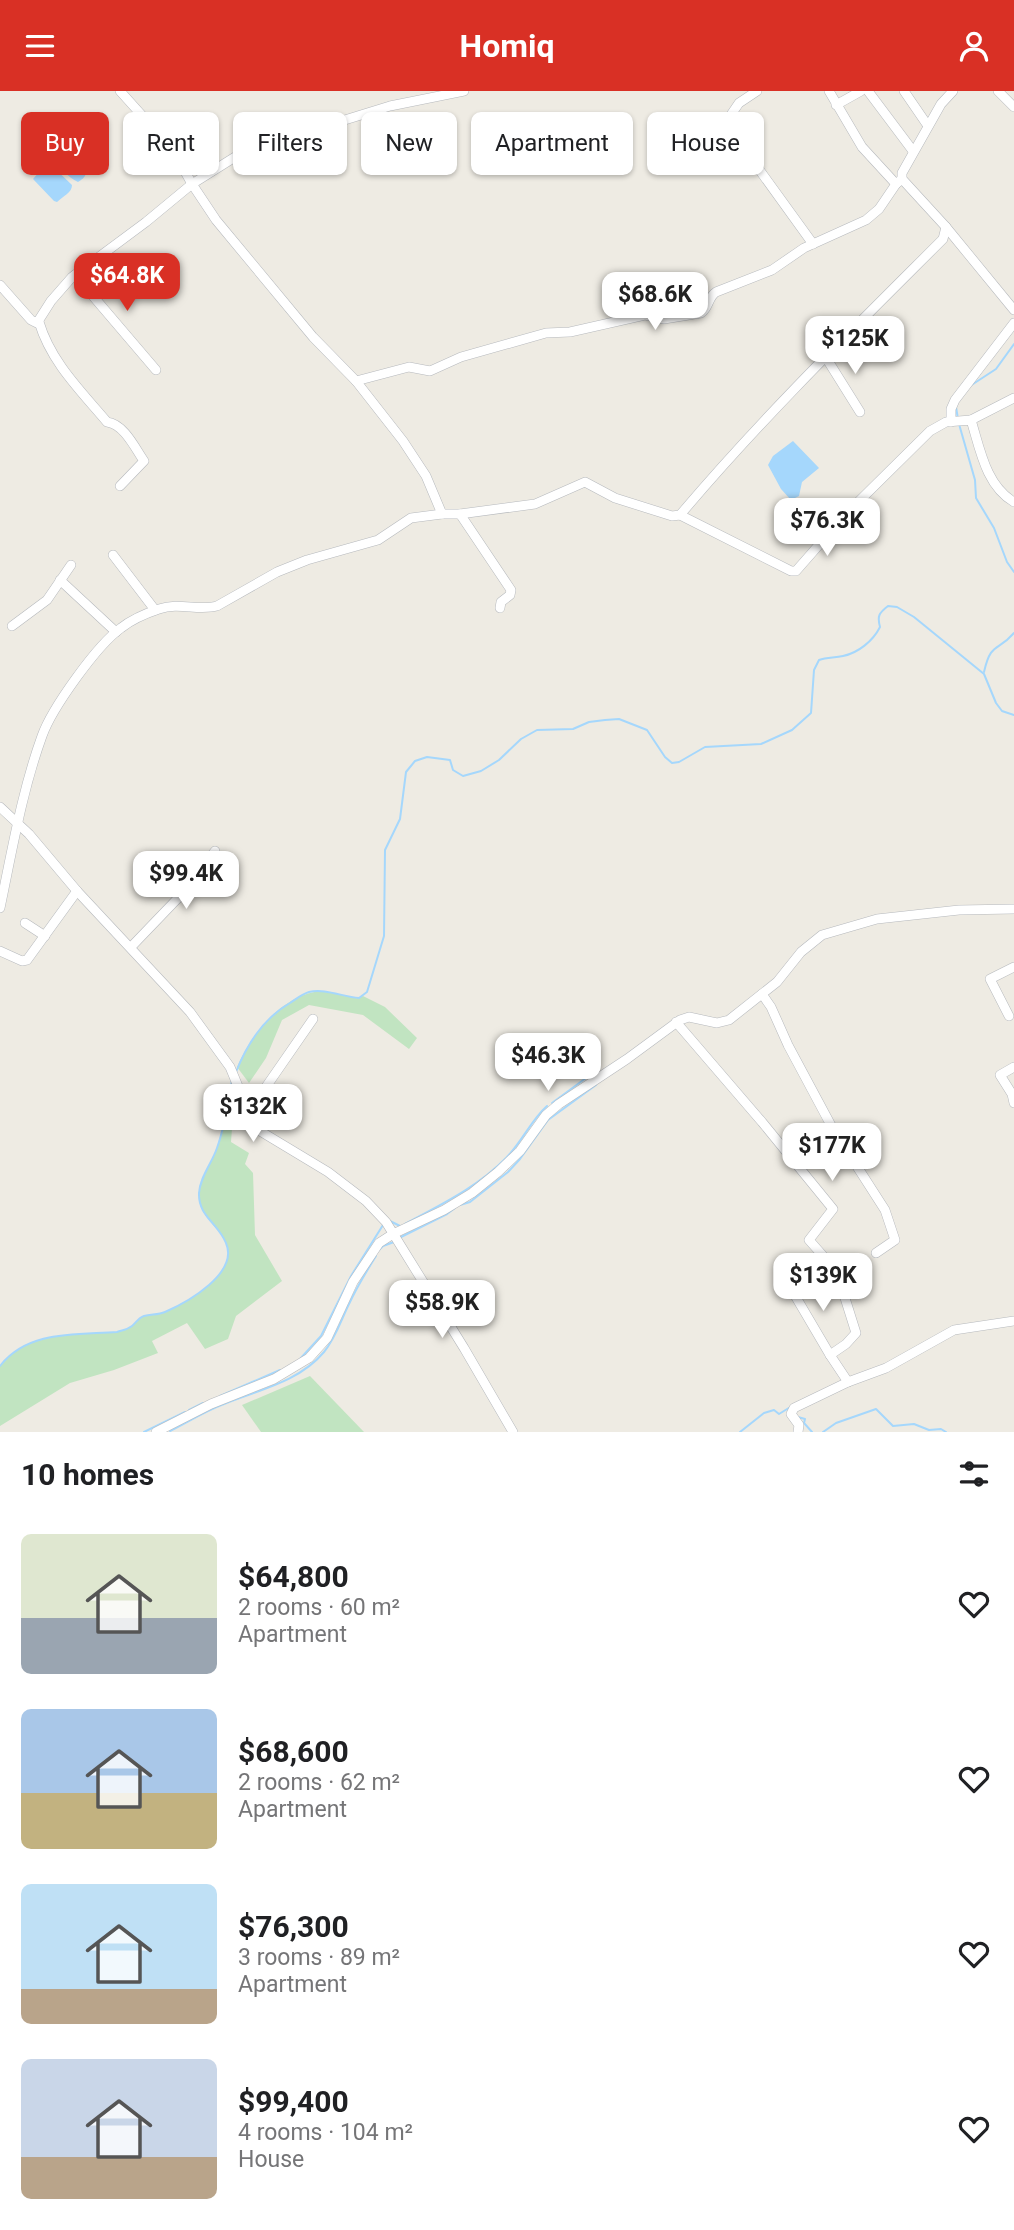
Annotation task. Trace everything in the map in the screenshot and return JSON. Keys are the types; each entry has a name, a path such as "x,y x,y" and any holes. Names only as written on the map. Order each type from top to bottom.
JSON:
{"street":[{"path":"120,91 173,150 191,184 216,220 313,337 356,381 403,441 426,476 442,514"},
{"path":"120,486 144,461 122,430 116,424 107,422 57,363 45,342 39,322 51,301 75,275 146,222 191,184 235,157 284,145 335,123 390,106 446,92 464,91"},
{"path":"757,91 739,103 726,121 727,125 813,244"},
{"path":"829,91 862,147 946,227 1014,310"},
{"path":"836,106 861,91"},
{"path":"868,91 913,151"},
{"path":"904,91 928,126"},
{"path":"998,91 1014,107"},
{"path":"356,381 409,367 430,371 461,357 546,333 570,332 645,315 664,319 701,313 716,292 772,270 813,244 866,220 879,209 899,182 913,151 947,93"},
{"path":"680,515 725,462 825,356 943,239 946,227"},
{"path":"75,275 156,370"},
{"path":"0,285 31,320 39,322"},
{"path":"953,422 951,409 955,400 983,360 1014,323"},
{"path":"825,356 860,412"},
{"path":"0,908 18,823 42,733 79,674 116,632 155,610 168,606 217,606 277,572 307,560 378,540 411,518 535,504 585,482 615,498 672,516 680,515 790,571 796,571 846,514 930,431 953,422 968,420 1014,398"},
{"path":"968,420 987,470 999,491 1014,502"},
{"path":"460,514 511,590 500,607"},
{"path":"113,555 155,610"},
{"path":"12,626 47,600 71,565"},
{"path":"60,580 116,632"},
{"path":"0,807 18,823 77,891 190,1012 230,1067 249,1113"},
{"path":"131,947 179,897 215,852"},
{"path":"0,951 25,961 77,891"},
{"path":"162,1431 211,1404 274,1379 309,1358 327,1338 353,1282 379,1243 472,1193 520,1151 546,1115 559,1104 676,1023 689,1017 717,1023 729,1020 777,982 801,952 821,935 877,919 959,910 1014,909"},
{"path":"25,923 45,936"},
{"path":"1009,1016 990,979 1014,967"},
{"path":"762,994 833,1129 884,1210 895,1240 876,1253"},
{"path":"313,1019 249,1113 248,1121 254,1128 328,1172 366,1201 386,1222 451,1325 513,1432"},
{"path":"676,1023 833,1209 808,1240 824,1257 845,1299 856,1333 846,1345 830,1355"},
{"path":"1014,1067 1000,1075 1012,1094 1014,1103"},
{"path":"790,1287 848,1382"},
{"path":"798,1432 799,1425 791,1414 792,1409 848,1382 886,1368 954,1330 1014,1321"}],"green space":[{"path":"323,991 356,998 363,996 385,1007 417,1038 409,1049 363,1015 309,1005 282,1020 266,1058 249,1083 237,1067 260,1029 282,1007 295,999 308,993"},
{"path":"226,1120 232,1128 231,1142 249,1153 245,1164 253,1173 255,1235 282,1281 236,1316 228,1339 205,1349 187,1323 152,1341 158,1353 70,1383 0,1426 0,1366 11,1354 39,1340 126,1329 144,1316 162,1313 185,1302 217,1277 228,1257 227,1246 200,1204 199,1190"},
{"path":"310,1376 364,1432 261,1432 242,1405"}],"water":[{"path":"37,175 62,175 72,188 57,202 33,179"},
{"path":"69,175 85,175 78,182"},
{"path":"793,441 819,468 802,482 799,496 791,500 781,489 768,465 773,456"}],"waterway":[{"path":"970,386 996,369 1014,344"},
{"path":"956,407 958,419"},
{"path":"959,424 975,480 976,498 994,528 1007,562 1014,572"},
{"path":"236,1072 245,1052 264,1024 299,997 309,992 321,991 359,998 367,992 384,936 385,850 400,819 406,772 415,761 427,757 450,760 453,770 463,776 481,771 499,760 521,739 537,730 573,729 589,722 619,719 647,730 672,763 679,762 705,747 761,744 792,730 811,713 814,670 819,660 849,654 864,646 877,632 880,615 888,606 897,607 914,617 984,674 996,703 1002,711 1014,715"},
{"path":"984,672 992,651 1014,633"},
{"path":"552,1103 586,1078"},
{"path":"0,1366 11,1354 39,1340 126,1329 142,1317 162,1313 198,1294 218,1275 228,1254 226,1243 205,1214 199,1193 220,1140 232,1080"},
{"path":"460,1205 470,1202 508,1172 548,1120 596,1085"},
{"path":"405,1224 483,1178 512,1152 547,1106"},
{"path":"399,1238 455,1208"},
{"path":"390,1221 400,1226"},
{"path":"300,1359 321,1336 351,1276 383,1225"},
{"path":"378,1251 394,1242"},
{"path":"170,1431 217,1407 290,1378 314,1362 332,1340 376,1256"},
{"path":"220,1396 280,1370"},
{"path":"189,1410 203,1403"},
{"path":"740,1432 764,1413 774,1410 779,1414 792,1406"},
{"path":"823,1432 836,1423 876,1409 893,1426 914,1424 929,1430 941,1429 946,1432"},
{"path":"144,1432 185,1412"},
{"path":"798,1417 805,1419 804,1423 812,1432"}]}
